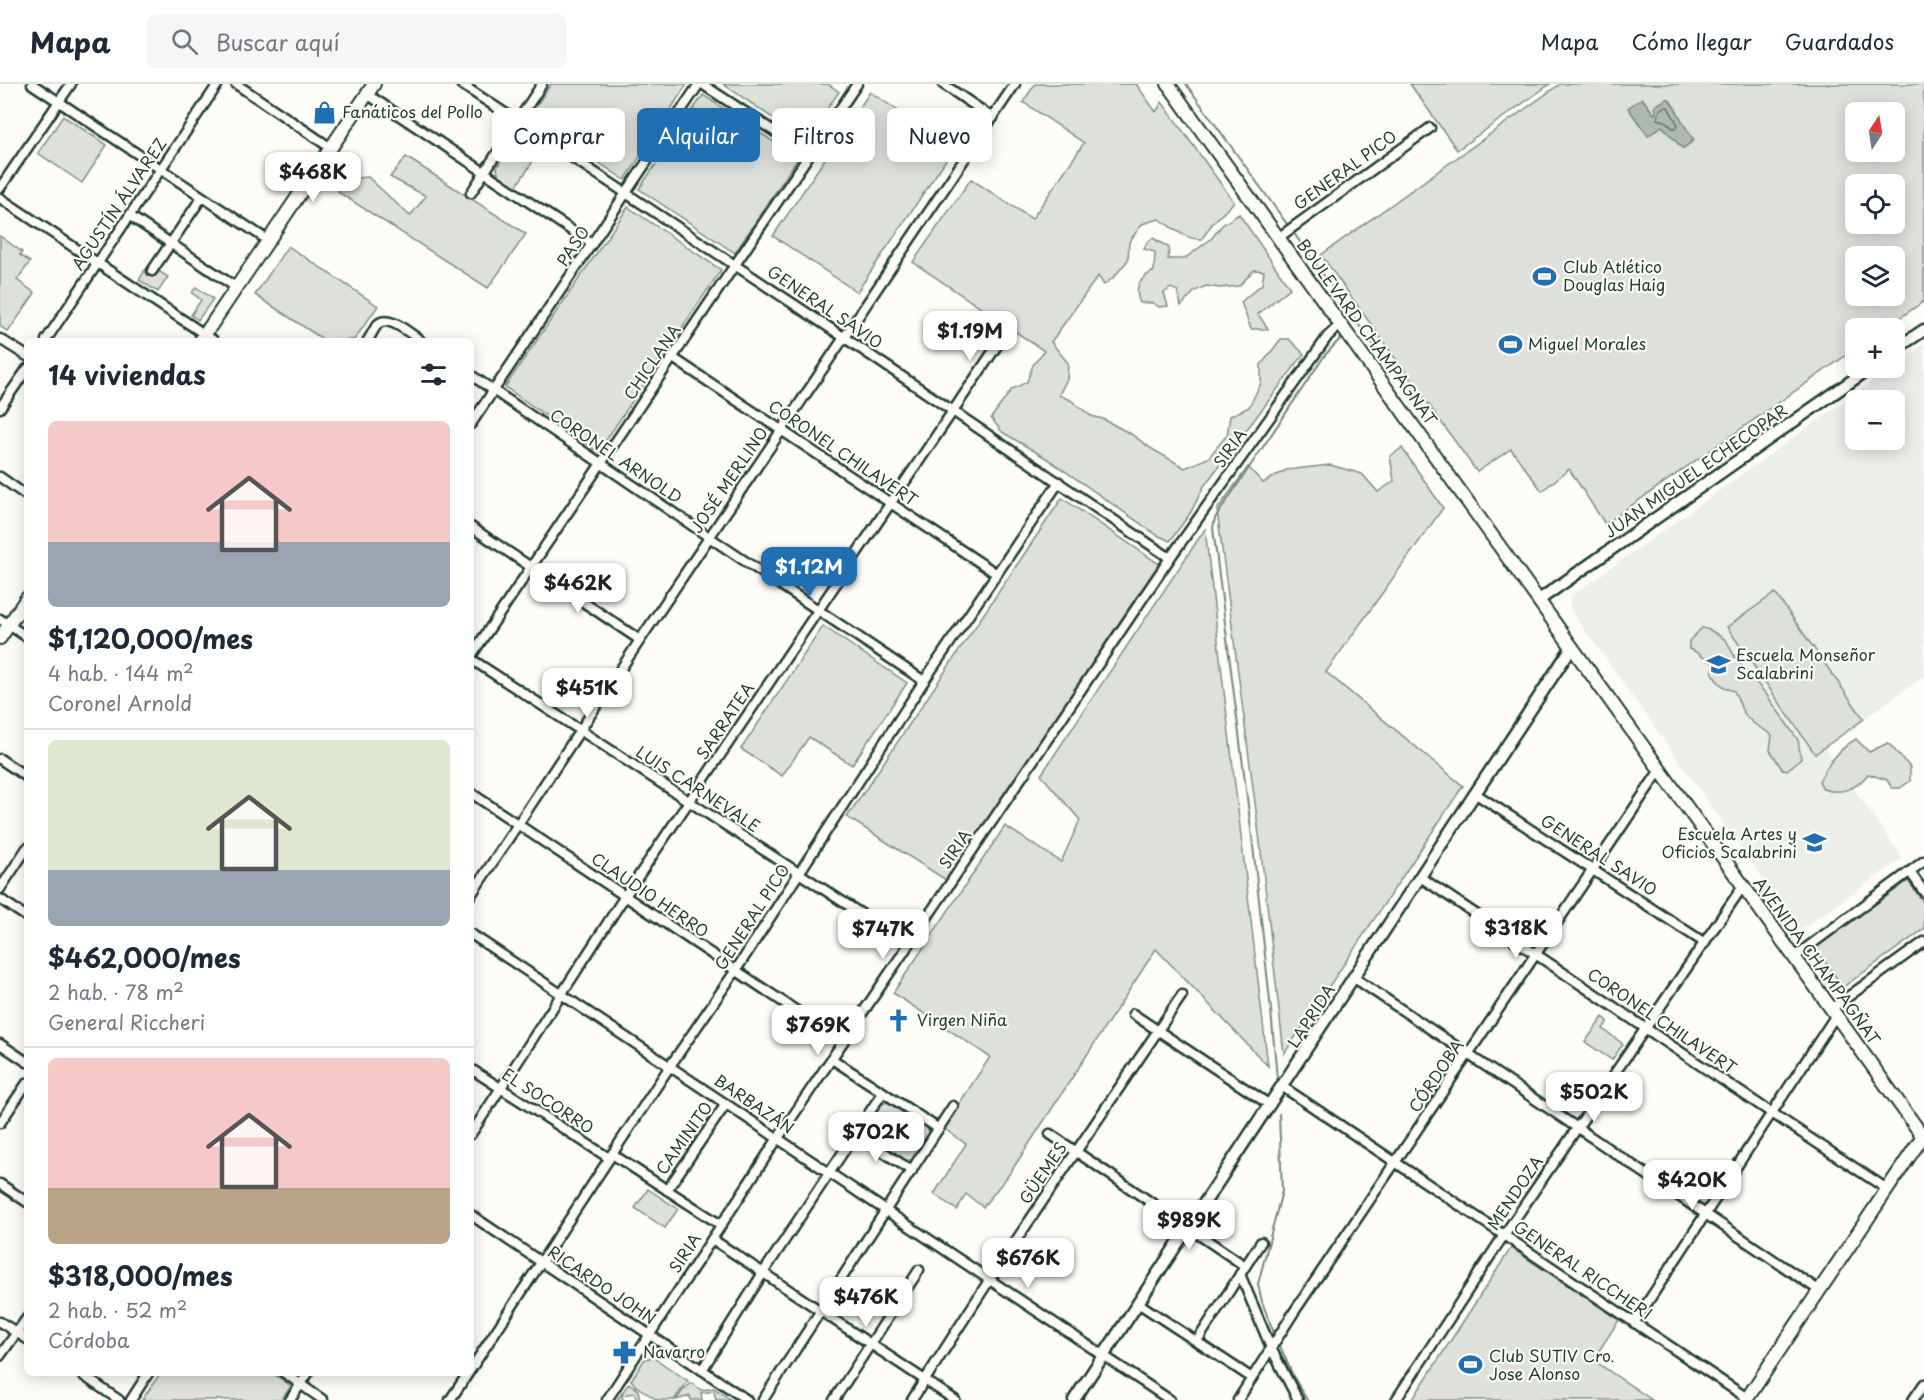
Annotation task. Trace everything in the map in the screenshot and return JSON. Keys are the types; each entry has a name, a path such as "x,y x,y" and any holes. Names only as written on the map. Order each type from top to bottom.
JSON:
{"main road":[{"name":"BOULEVARD CHAMPAGNAT","path":"1168,84 1539,600"},
{"path":"207,338 237,288 371,89"},
{"name":"AVENIDA CHAMPAGÑAT","path":"1539,600 1924,1136"},
{"path":"0,638 4,622 24,601"},
{"path":"1747,1399 1924,1136"}],"street":[{"path":"32,84 269,241"},
{"path":"0,188 71,84"},
{"name":"AGUSTÍN ÁLVAREZ","path":"47,338 218,84"},
{"path":"236,84 331,148"},
{"name":"GENERAL SAVIO","path":"461,84 498,108"},
{"path":"526,108 542,84"},
{"path":"701,84 772,130"},
{"name":"PASO","path":"474,420 701,84"},
{"name":"CHICLANA","path":"841,108 857,84"},
{"path":"943,84 993,118"},
{"name":"JOSÉ MERLINO","path":"474,890 639,640 1016,84"},
{"path":"371,89 484,172 592,244"},
{"name":"GENERAL PICO","path":"1278,238 1430,128"},
{"path":"471,193 492,160"},
{"name":"GENERAL SAVIO","path":"580,162 1170,558"},
{"name":"CHICLANA","path":"474,652 804,162"},
{"path":"152,271 202,197"},
{"path":"0,198 207,338"},
{"path":"129,216 237,288"},
{"path":"369,338 378,324 385,321 392,322 417,338"},
{"name":"SIRIA","path":"607,1400 778,1138 1170,558 1328,336 1341,324"},
{"name":"SARRATEA","path":"474,1129 625,896 1009,328"},
{"path":"1905,343 1924,330"},
{"path":"0,339 24,354"},
{"name":"CORONEL CHILAVERT","path":"673,358 997,574"},
{"path":"0,408 24,373"},
{"name":"CORONEL ARNOLD","path":"474,377 924,681"},
{"name":"JUAN MIGUEL ECHECOPAR","path":"1539,600 1856,378"},
{"path":"0,477 24,494"},
{"name":"GENERAL PICO","path":"474,1363 736,970 924,681 1059,482"},
{"path":"474,529 639,640"},
{"path":"4,622 24,635"},
{"name":"LAPRIDA","path":"1074,1400 1572,647"},
{"name":"LUIS CARNEVALE","path":"474,658 580,731 909,945"},
{"path":"0,759 24,775"},
{"name":"CÓRDOBA","path":"1238,1400 1660,770"},
{"name":"GENERAL SAVIO","path":"1476,794 1705,943"},
{"name":"CLAUDIO HERRO","path":"474,795 843,1042"},
{"path":"0,889 24,853"},
{"path":"1794,957 1924,861"},
{"path":"1910,872 1924,892"},
{"name":"CORONEL CHILAVERT","path":"1420,877 1536,953 1770,1113 1887,1189"},
{"name":"MENDOZA","path":"1396,1400 1504,1235 1743,886"},
{"path":"0,899 24,915"},
{"name":"BARBAZÁN","path":"474,936 1170,1400"},
{"path":"1634,1323 1834,1012 1924,942"},
{"path":"1353,978 1820,1291"},
{"name":"GÜEMES","path":"912,1400 1075,1151 1182,995"},
{"path":"1133,1014 1270,1105"},
{"path":"0,1044 24,1060"},
{"path":"832,1059 939,1129"},
{"name":"EL SOCORRO","path":"474,1071 721,1225"},
{"path":"0,1123 24,1087"},
{"name":"GENERAL RICCHERI","path":"1283,1087 1747,1399"},
{"path":"702,1370 763,1273 883,1092"},
{"name":"CAMINITO","path":"667,1190 726,1104"},
{"path":"763,1400 953,1106"},
{"path":"855,1132 912,1171"},
{"path":"1050,1134 1187,1227 1243,1270 1271,1348 1298,1400"},
{"path":"0,1184 24,1200"},
{"name":"RICARDO JOHN","path":"474,1217 747,1400"},
{"path":"712,1239 955,1400"},
{"path":"1197,1341 1261,1242"},
{"path":"834,1400 919,1270"},
{"path":"1138,1303 1252,1378"},
{"path":"0,1322 24,1337"},
{"path":"0,1356 24,1322"},
{"path":"84,1376 119,1400"},
{"path":"131,1400 146,1376"},
{"path":"288,1376 323,1400"},
{"path":"291,1400 307,1376"},
{"name":"GENERAL PICO","path":"450,1400 466,1376"},
{"path":"1913,1400 1924,1384"}],"shaded area":[{"path":"551,84 687,84 672,108 637,108 637,161 625,180 598,162 625,162 625,108 534,108"},
{"path":"723,84 828,84 839,92 828,108 772,108 772,117"},
{"path":"1035,84 1136,84 1156,112 1162,102 1234,202 1212,224 1202,239 1196,239 1174,230 1159,219 1142,224 1129,242 1128,260 1104,285 1098,276 1051,342 1068,363 1067,379 1059,395 1072,401 1091,416 1103,419 1131,434 1185,468 1208,458 1227,435 1230,416 1249,407 1261,383 1261,365 1281,339 1289,339 1304,354 1204,486 1191,512 1170,541 1157,535 1046,458 1002,432 991,418 1012,389 1027,382 1033,365 1044,351 913,262 971,179 1032,219 1084,143 1023,102"},
{"path":"1410,84 1550,84 1457,150"},
{"name":"Club Atlético Douglas Haig","path":"1560,84 1924,84 1924,301 1899,318 1845,318 1845,356 1605,524 1569,469 1542,491 1511,449 1477,472 1321,255"},
{"path":"870,92 894,108 887,108 887,162 945,162 857,292 773,236 823,162 875,162 875,108 859,108"},
{"path":"703,95 723,108 694,108"},
{"path":"63,116 107,145 82,183 38,153"},
{"path":"760,133 772,141 772,162 795,162 735,253 639,189 657,162 760,162"},
{"path":"406,157 526,234 488,288 338,192 346,179 368,177 410,216 426,196 390,177"},
{"path":"500,162 532,162 516,187 498,174 497,167"},
{"path":"628,207 721,270 598,452 505,387"},
{"path":"1239,214 1290,288 1258,314 1268,329 1251,329 1241,302 1262,284 1264,271 1254,270 1239,286 1220,288 1206,286 1195,291 1181,306 1178,291 1171,288 1164,293 1168,306 1159,307 1153,303 1140,303 1137,293 1139,284 1154,271 1155,252 1144,249 1147,242 1153,238 1169,248 1168,259 1184,259 1211,239 1222,225"},
{"path":"0,236 22,252 20,255 30,262 17,280 35,293 8,332 0,326"},
{"path":"288,246 378,306 355,338 321,338 255,295"},
{"path":"145,270 154,275 157,270 168,277 158,292 139,280"},
{"path":"196,287 213,299 198,320 191,315 201,300 192,293"},
{"path":"1924,344 1924,676 1824,747 1903,858 1800,930 1570,609 1570,597 1845,401 1845,450 1905,450 1905,390 1860,390 1877,378 1905,378 1905,358"},
{"path":"1402,448 1443,508 1326,672 1463,786 1284,1054 1259,834 1217,510 1248,467 1263,483 1286,470 1330,465 1362,474 1378,492 1394,481 1390,456"},
{"path":"1062,498 1159,564 946,880 847,817"},
{"path":"1205,529 1268,1066 1156,949 1010,1173 983,1207 966,1194 957,1210 934,1194 966,1144 943,1128 990,1057 893,993 1005,826 1061,862 1080,820 1041,775"},
{"path":"1775,593 1864,719 1815,754 1727,627"},
{"path":"823,626 907,683 852,765 809,737 782,776 741,749"},
{"path":"1702,628 1726,640 1736,659 1766,694 1798,740 1801,759 1787,770 1782,769 1770,750 1772,735 1748,718 1734,691 1716,680 1712,673 1714,667 1712,662 1689,649 1689,641"},
{"path":"1856,739 1869,752 1888,743 1910,767 1910,781 1900,788 1892,788 1887,780 1868,774 1859,784 1842,791 1823,789 1819,781 1826,769 1839,752"},
{"path":"1908,881 1924,903 1924,929 1843,987 1815,948"},
{"path":"1603,1017 1608,1021 1603,1029 1623,1044 1612,1060 1585,1042"},
{"path":"888,1102 929,1131 928,1137 912,1160 905,1160 867,1134 867,1125 872,1115 880,1106"},
{"path":"648,1189 678,1209 665,1228 635,1208"},
{"path":"1511,1248 1619,1320 1593,1360 1652,1400 1412,1400"},
{"path":"653,1357 688,1381 674,1400 657,1400 631,1380 645,1359"},
{"path":"158,1376 276,1376 291,1386 281,1400 142,1400"},
{"path":"629,1383 638,1390 640,1400 637,1400 635,1393 622,1395 623,1400 617,1400"},
{"path":"692,1383 701,1390 714,1388 731,1400 716,1400 714,1391 701,1393 702,1400 691,1400 690,1396 676,1400"}],"water":[{"path":"1642,98 1654,114 1656,113 1655,106 1669,99 1694,140 1682,148 1662,126 1648,136 1628,108"}],"waterway":[{"path":"1186,84 1287,224"},
{"path":"1293,232 1361,328"},
{"path":"1277,1079 1252,837 1213,528 1215,518 1325,355 1342,337"},
{"path":"1370,339 1374,346"},
{"path":"1274,1333 1258,1284 1282,1191 1279,1114"},
{"path":"1280,1346 1307,1400"}],"place":[{"name":"Fanáticos del Pollo","path":"324,112"},
{"name":"Club Atlético Douglas Haig","path":"1545,276"},
{"name":"Miguel Morales","path":"1510,344"},
{"name":"Escuela Monseñor Scalabrini","path":"1718,664"},
{"name":"Escuela Artes y Oficios Scalabrini","path":"1815,843"},
{"name":"Virgen Niña","path":"899,1020"},
{"name":"Navarro","path":"625,1352"},
{"name":"Club SUTIV Cro. Jose Alonso","path":"1471,1365"}]}
